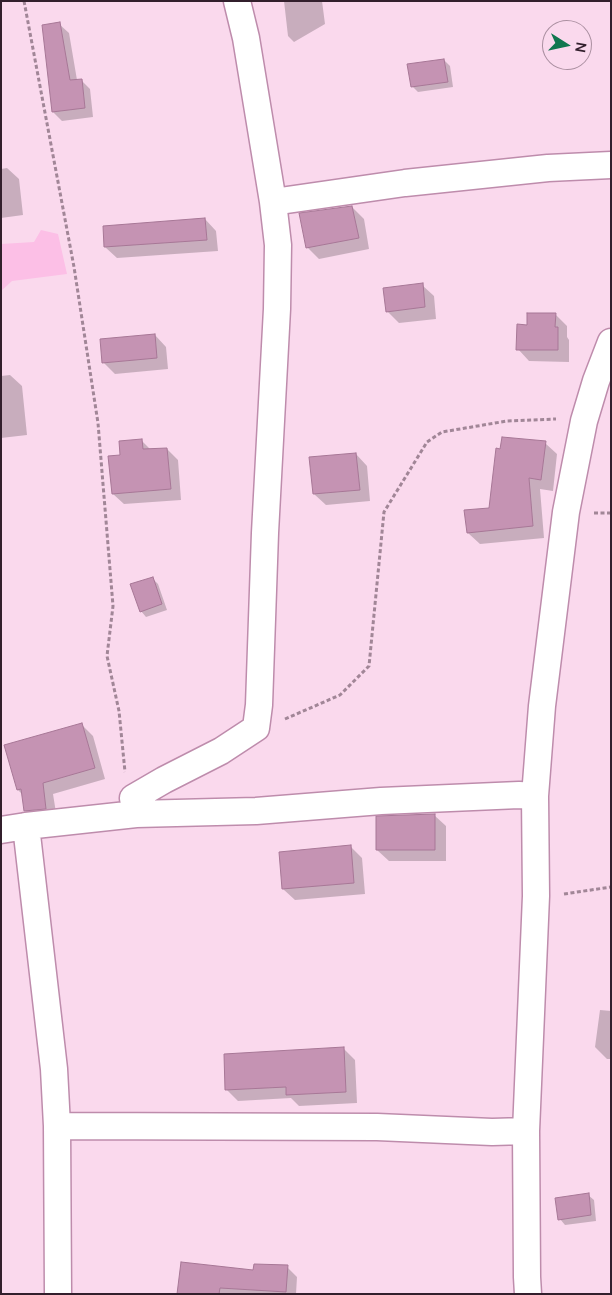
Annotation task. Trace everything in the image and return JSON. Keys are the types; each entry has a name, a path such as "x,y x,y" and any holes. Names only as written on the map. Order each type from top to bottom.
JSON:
{"street":[{"path":"134,806 164,780 221,751 256,728 260,704 265,533 277,309 278,245 273,202 246,38 237,1"},
{"path":"273,202 424,181 548,168 611,165"},
{"path":"528,1294 526,1277 526,1131 536,896 535,796 542,706 566,512 584,421 596,381 611,342"},
{"path":"58,1294 57,1126 54,1069 14,828 134,806 256,812 381,801 519,795 535,796"},
{"path":"57,1126 377,1127 492,1132 526,1131"}],"path":[{"path":"24,1 74,267 98,423 113,606 107,656 119,711 125,777 134,806"},
{"path":"256,728 273,724 340,695 369,666 384,512 427,442 442,432 507,421 564,418 584,421"},
{"path":"536,896 558,895 611,887"}],"shaded area":[{"path":"41,230 58,234 67,274 12,281 1,291 1,244 34,242"}],"building":[{"path":"60,22 70,80 82,79 85,108 52,112 42,25"},
{"path":"444,59 448,82 411,87 407,64"},
{"path":"352,206 359,238 306,248 299,213"},
{"path":"205,218 207,240 104,247 103,226"},
{"path":"423,283 425,307 386,312 383,288"},
{"path":"527,313 556,313 555,327 558,327 558,350 516,350 517,324 527,325"},
{"path":"155,334 157,358 102,363 100,339"},
{"path":"502,437 546,441 541,480 529,478 533,526 467,533 464,510 489,508 496,448 500,449"},
{"path":"142,439 143,449 167,448 171,489 112,494 108,456 120,455 119,441"},
{"path":"356,453 360,490 313,494 309,457"},
{"path":"153,577 162,604 140,612 130,584"},
{"path":"82,723 95,768 43,783 46,809 24,811 21,789 17,790 4,745"},
{"path":"435,814 435,850 376,850 376,816"},
{"path":"351,845 354,883 282,889 279,852"},
{"path":"344,1047 346,1092 286,1095 286,1087 225,1090 224,1054"},
{"path":"589,1193 591,1215 558,1220 555,1198"},
{"path":"181,1262 253,1270 254,1264 288,1265 286,1292 220,1288 219,1294 177,1294"}]}
